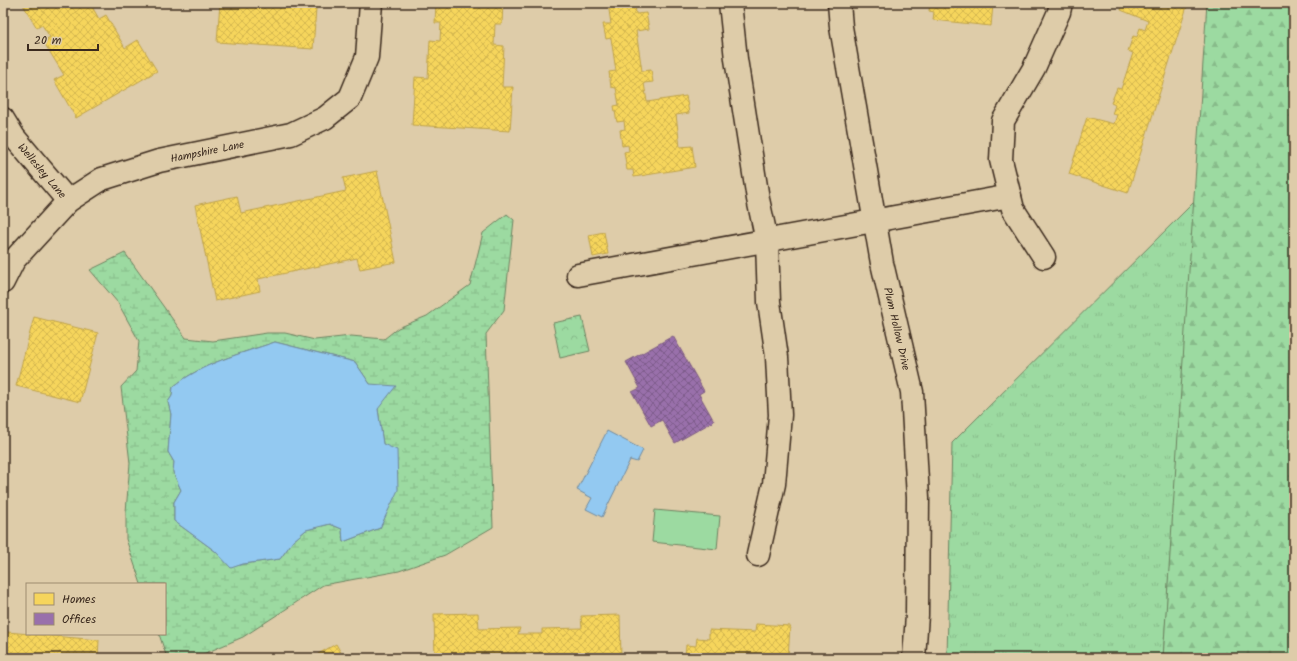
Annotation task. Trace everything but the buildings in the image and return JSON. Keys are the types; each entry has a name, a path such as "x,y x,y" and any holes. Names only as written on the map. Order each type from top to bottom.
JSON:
{"street":[{"name":"Hampshire Lane","path":"3,282 14,260 68,201 102,179 152,163 291,134 325,118 350,98 367,57 371,3"},
{"path":"730,3 736,60 758,199 767,240 769,302 777,357 780,415 774,484 758,555"},
{"name":"Plum Hollow Drive","path":"840,3 841,27 874,221 882,263 912,392 918,498 917,615 914,658"},
{"path":"1044,257 1014,209 1010,196 1001,160 1003,121 1034,68 1062,3"},
{"name":"Wellesley Lane","path":"3,119 14,137 68,201"},
{"path":"578,275 1010,196"}],"green space":[{"path":"1207,3 1294,3 1294,658 1163,658"},
{"path":"1196,200 1163,658 947,658 952,443"},
{"path":"507,214 514,220 504,310 486,334 493,527 445,555 399,571 323,585 243,637 194,658 167,658 159,635 166,635 166,583 141,583 126,539 126,512 130,463 121,387 136,371 139,341 118,303 90,270 125,253 186,338 213,341 267,333 285,333 315,340 351,336 384,339 398,328 427,316 470,285 483,233","holes":["275,342 355,362 370,384 378,409 383,444 388,510 380,528 343,542 342,529 330,524 306,530 293,541 280,559 231,567 215,551 174,521 174,502 181,490 173,472 174,462 168,452 171,414 168,402 172,396 173,387 184,379 209,365"]},
{"path":"582,317 590,351 560,358 553,323"},
{"path":"655,510 720,516 717,549 652,542"}],"water":[{"path":"275,342 355,362 370,384 396,386 378,409 383,444 397,450 398,490 380,528 343,542 342,529 330,524 306,530 293,541 280,559 243,564 231,568 215,551 174,521 174,502 181,490 173,472 174,462 168,452 171,414 168,402 172,396 173,387 196,372 209,365 235,355"},
{"path":"607,431 643,450 637,462 630,460 602,517 586,509 592,498 577,490"}]}
